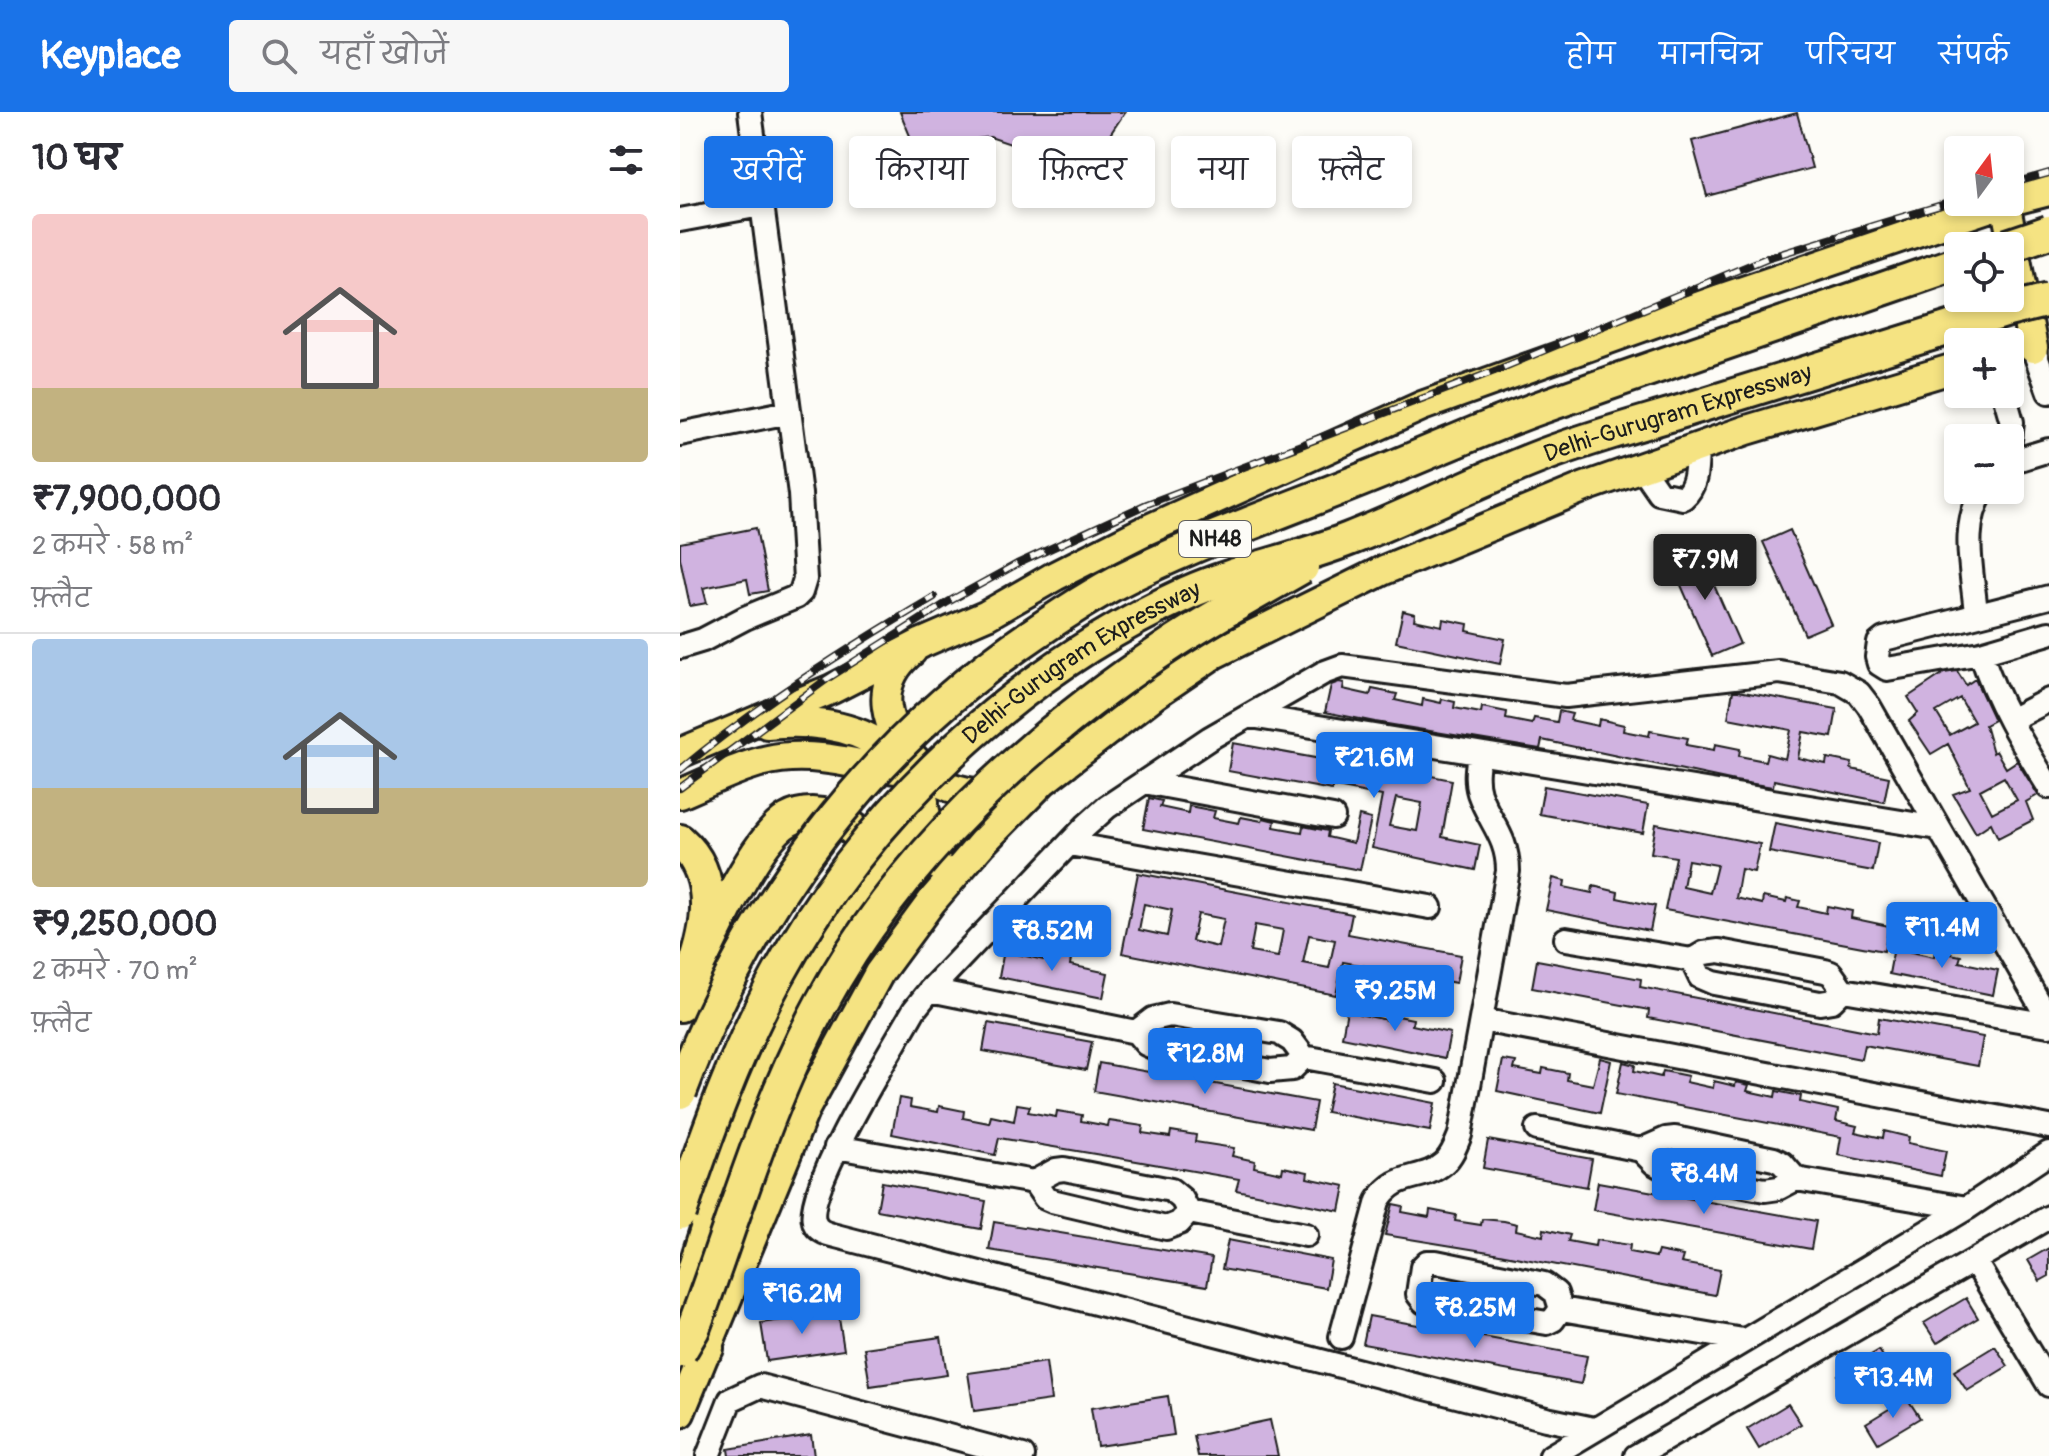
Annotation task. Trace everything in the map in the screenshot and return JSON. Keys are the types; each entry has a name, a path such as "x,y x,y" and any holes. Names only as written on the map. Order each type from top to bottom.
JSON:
{"highway":[{"path":"2024,241 2049,232"},
{"name":"Delhi-Gurugram Expressway","path":"680,1092 731,975 760,923 818,837 883,761 959,688 1050,622 1136,572 1533,410 1944,268"},
{"name":"Delhi-Gurugram Expressway","path":"680,1213 731,1073 779,972 839,880 926,777 971,735 1069,660 1187,593 1231,576 1346,541 1546,454 2008,310 2049,300"},
{"path":"693,1350 693,1329 774,1104 821,1003 877,914 957,820 993,784 1073,715 1168,646 1346,541"},
{"path":"680,1318 748,1117 790,1019 886,869 922,802"},
{"path":"685,994 747,871 768,838 791,818 809,814 827,815 857,832 864,843 870,870 858,910"},
{"path":"680,841 693,852 700,865 708,897 707,916 685,994"},
{"path":"693,1350 695,1267"}],"main road":[{"path":"2024,197 2049,191"},
{"path":"680,753 832,689 922,643 987,615 1142,532 1422,406 1720,299 1965,216"},
{"path":"2008,216 2031,349"},
{"path":"680,1413 693,1350 805,1109 879,973 941,891 983,842 1043,781 1154,695 1214,654 1384,570 1641,467 1944,371"},
{"path":"1247,486 1230,499 1216,525 1214,545 1220,563 1231,582 1254,602 1283,612 1302,611"},
{"path":"922,643 901,660 888,690 887,720 904,749 934,780 973,794 1002,795 1043,781"},
{"path":"724,735 765,724 797,721 851,730 880,743 905,770 922,802 941,891"},
{"path":"680,794 730,774 788,757 816,757 905,770"}],"street":[{"path":"750,112 753,136"},
{"path":"680,220 745,208"},
{"path":"680,647 703,640 745,618 785,603 796,597 804,585 800,494 761,208"},
{"path":"2031,349 2049,392"},
{"path":"680,434 789,412"},
{"path":"1641,467 1659,493 1683,498 1692,490 1697,448"},
{"path":"2024,458 2049,450"},
{"path":"1976,614 1969,527 1977,504"},
{"path":"2049,597 1884,639 1878,647 1878,660 1882,668 1887,669 1981,653 2049,633"},
{"path":"1981,653 1988,676 2010,720 2049,787"},
{"path":"1859,693 1878,660"},
{"path":"1594,1429 824,1232 818,1228 813,1213 836,1147 914,1010 1098,814 1210,738 1323,673 1342,666 1566,696 1779,672 1840,682 1859,693 1869,706 2049,1023"},
{"path":"2010,720 2049,700"},
{"path":"1251,716 1938,828"},
{"path":"1341,1337 1378,1201 1384,1190 1390,1184 1444,1163 1460,1135 1508,857 1506,846 1479,791 1476,777 1479,754"},
{"path":"1144,782 1333,817"},
{"path":"1069,844 1430,907"},
{"path":"1566,939 1692,960 1704,953 1719,951 1825,971 1831,973 1843,990 2049,1023"},
{"path":"1692,960 1700,977 1714,983 1820,1003 1832,1001 1843,990"},
{"path":"930,990 1136,1032 1146,1044 1157,1049 1270,1071 1292,1069 1304,1057"},
{"path":"1136,1032 1153,1019 1170,1015 1285,1035 1304,1057 1435,1081"},
{"path":"1481,1020 2049,1127"},
{"path":"1537,1129 1641,1150 1661,1168 1765,1190 1779,1188 1796,1179 1967,1208"},
{"path":"1641,1150 1675,1138 1774,1159 1782,1163 1796,1179"},
{"path":"836,1147 1034,1182 1064,1169 1171,1190 1182,1199 1189,1212"},
{"path":"1551,1456 1967,1208 2049,1153"},
{"path":"1034,1182 1045,1198 1052,1201 1166,1228 1179,1223 1189,1212"},
{"path":"1189,1212 1306,1235"},
{"path":"1636,1456 2049,1217"},
{"path":"1427,1262 1436,1262 1544,1284 1556,1293 1561,1309 1547,1323 1424,1302 1418,1294 1422,1267 1427,1262"},
{"path":"1975,1262 2049,1385"},
{"path":"1561,1309 1743,1340"},
{"path":"708,1456 730,1400 760,1386 1023,1456"}],"building":[{"path":"900,112 1125,112 1109,136 1012,136 1012,144 996,139 996,136 910,136"},
{"path":"1797,113 1812,168 1707,196 1692,141"},
{"path":"756,528 768,591 750,594 747,579 703,588 707,603 690,606 680,543"},
{"path":"1790,530 1831,624 1805,635 1763,542"},
{"path":"1698,549 1740,644 1712,656 1670,560"},
{"path":"1403,611 1415,614 1414,620 1442,626 1443,619 1468,624 1467,631 1505,639 1500,664 1396,642"},
{"path":"1957,671 1966,685 1975,679 1994,720 1985,725 1993,753 1996,751 2006,768 2017,761 2038,795 2026,802 2033,820 1998,838 1991,823 1976,833 1953,794 1970,788 1948,744 1931,754 1909,721 1918,713 1908,697 1944,673","holes":["1960,698 1974,722 1950,735 1936,712","2004,777 2017,800 1992,813 1980,790"]},
{"path":"1344,683 1343,689 1370,695 1372,689 1397,694 1395,700 1422,706 1423,699 1441,703 1442,699 1455,702 1454,708 1481,713 1482,707 1507,712 1506,719 1532,724 1534,718 1557,722 1559,711 1572,714 1570,720 1598,726 1599,719 1624,725 1623,731 1649,736 1650,731 1688,738 1686,745 1714,750 1715,744 1740,749 1739,756 1765,761 1767,754 1785,759 1791,730 1728,718 1733,691 1738,691 1837,709 1832,737 1803,732 1798,758 1826,764 1827,758 1852,763 1851,769 1889,777 1884,802 1774,780 1773,787 1735,781 1542,740 1540,749 1375,722 1325,712 1331,685"},
{"path":"1233,743 1348,764 1349,760 1452,780 1442,837 1480,845 1475,870 1372,848 1382,796 1228,771","holes":["1396,798 1422,803 1417,831 1389,826"]},
{"path":"1544,786 1648,805 1643,833 1539,814"},
{"path":"1149,798 1162,801 1160,807 1188,813 1189,806 1215,811 1213,818 1239,823 1241,817 1262,821 1263,818 1275,821 1274,827 1302,832 1303,826 1328,831 1327,837 1353,843 1359,816 1371,819 1360,870 1143,829"},
{"path":"1775,823 1878,843 1873,871 1769,852"},
{"path":"1656,824 1760,844 1754,872 1741,869 1736,898 1762,904 1763,897 1786,902 1787,898 1800,901 1798,907 1826,913 1827,906 1852,911 1851,918 1889,926 1884,951 1665,910 1676,857 1651,853","holes":["1688,860 1717,865 1710,893 1683,887"]},
{"path":"1138,873 1352,914 1348,934 1461,955 1456,983 1343,962 1336,995 1122,953","holes":["1144,904 1172,910 1167,936 1139,930","1198,914 1224,919 1218,947 1192,941","1255,925 1283,930 1278,957 1250,952","1309,935 1335,940 1329,968 1303,963"]},
{"path":"1553,878 1565,881 1564,887 1592,893 1593,886 1618,892 1617,898 1655,906 1650,931 1546,910"},
{"path":"1895,942 1908,945 1907,951 1934,957 1935,951 1961,956 1959,962 1998,970 1993,995 1889,974"},
{"path":"1005,945 1018,948 1017,954 1044,960 1046,954 1071,959 1070,965 1108,973 1103,998 999,977"},
{"path":"1537,960 1641,979 1640,987 1877,1033 1879,1018 1983,1037 1978,1066 1864,1045 1861,1059 1648,1018 1649,1010 1532,988"},
{"path":"1348,1005 1360,1008 1359,1014 1387,1020 1388,1014 1413,1019 1412,1025 1450,1033 1445,1058 1342,1037"},
{"path":"988,1023 1092,1042 1086,1070 983,1051"},
{"path":"1600,1058 1611,1061 1600,1113 1497,1091 1503,1060 1516,1062 1514,1069 1542,1074 1543,1068 1568,1073 1567,1080 1593,1085"},
{"path":"1623,1062 1635,1065 1634,1071 1661,1077 1663,1071 1688,1076 1686,1082 1713,1088 1714,1081 1735,1086 1736,1082 1749,1085 1747,1091 1775,1097 1776,1091 1801,1096 1800,1102 1838,1110 1836,1121 1857,1126 1855,1132 1883,1138 1884,1131 1909,1137 1908,1143 1946,1151 1941,1176 1838,1155 1841,1137 1616,1094"},
{"path":"1099,1063 1316,1102 1311,1130 1094,1091"},
{"path":"1332,1083 1435,1103 1430,1131 1326,1112"},
{"path":"899,1098 911,1100 910,1107 938,1112 939,1106 964,1111 963,1118 989,1123 991,1116 1014,1121 1017,1104 1030,1106 1028,1112 1056,1117 1057,1111 1082,1115 1081,1121 1108,1126 1109,1121 1143,1126 1142,1133 1170,1137 1171,1131 1196,1135 1195,1142 1234,1148 1232,1156 1255,1161 1254,1167 1282,1173 1283,1167 1308,1172 1307,1178 1345,1186 1340,1211 1236,1190 1239,1179 1125,1159 999,1138 995,1155 892,1134"},
{"path":"1488,1140 1592,1159 1587,1187 1483,1168"},
{"path":"882,1182 986,1201 981,1229 877,1210"},
{"path":"1598,1182 1816,1221 1811,1249 1593,1210"},
{"path":"1393,1204 1403,1206 1402,1212 1429,1217 1430,1210 1456,1215 1455,1221 1481,1225 1482,1219 1504,1221 1517,1224 1516,1230 1543,1236 1544,1229 1570,1235 1568,1241 1595,1246 1596,1240 1630,1245 1629,1252 1656,1257 1658,1251 1683,1256 1681,1263 1720,1270 1715,1295 1385,1235"},
{"path":"994,1222 1212,1258 1207,1286 989,1250"},
{"path":"1228,1240 1331,1260 1326,1288 1222,1269"},
{"path":"2049,1248 2049,1276 2040,1281 2028,1260"},
{"path":"1966,1298 1978,1318 1937,1343 1924,1323"},
{"path":"838,1312 844,1350 767,1361 761,1323"},
{"path":"1369,1316 1587,1356 1581,1384 1363,1344"},
{"path":"941,1337 947,1375 870,1386 864,1348"},
{"path":"1995,1346 2008,1366 1967,1391 1954,1371"},
{"path":"1879,1350 1892,1371 1851,1396 1838,1375"},
{"path":"1046,1362 1051,1400 974,1411 968,1373"},
{"path":"1168,1396 1174,1435 1097,1446 1091,1408"},
{"path":"1907,1398 1920,1418 1878,1443 1866,1423"},
{"path":"1788,1404 1801,1424 1759,1449 1747,1429"},
{"path":"1270,1420 1278,1456 1198,1456 1194,1436"},
{"path":"811,1435 814,1456 729,1456 728,1449"}],"railway":[{"path":"2024,180 2049,173"},
{"path":"680,788 827,679 948,602 1017,564 1147,504 1497,370 1767,258 1944,204"},
{"path":"680,770 803,679 934,597"}]}
